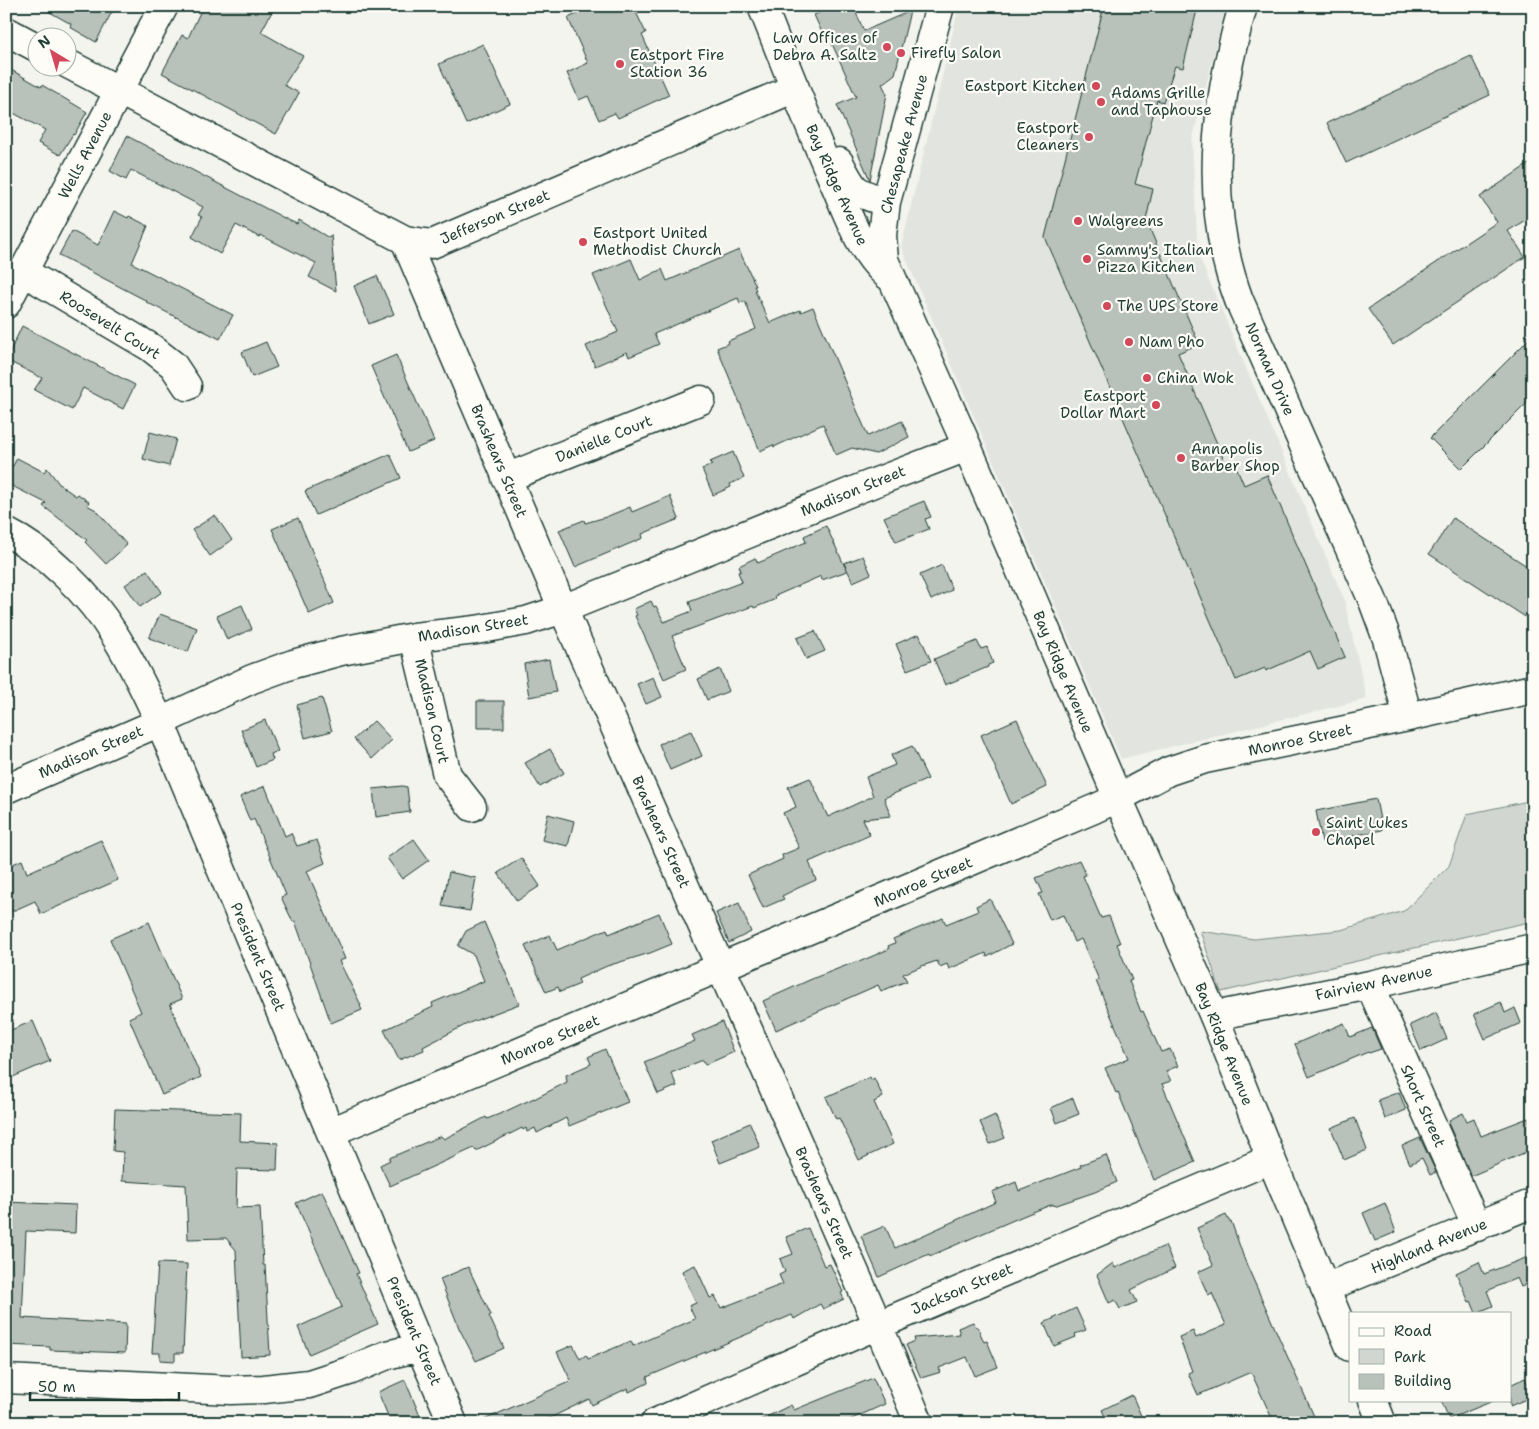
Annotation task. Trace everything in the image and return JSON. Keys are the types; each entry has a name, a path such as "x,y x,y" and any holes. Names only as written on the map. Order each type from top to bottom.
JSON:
{"street":[{"name":"Wells Avenue","path":"6,304 164,6"},
{"name":"Bay Ridge Avenue","path":"762,6 815,139 859,238 874,263 895,282 967,446 1214,1016 1271,1159 1349,1345"},
{"name":"Chesapeake Avenue","path":"895,282 884,260 883,252 882,235 886,202 940,6"},
{"name":"Norman Drive","path":"1244,6 1237,29 1221,109 1216,150 1216,189 1219,219 1229,266 1239,300 1373,602 1387,639 1408,717"},
{"path":"6,31 28,43"},
{"name":"Jefferson Street","path":"78,69 405,240 432,244 795,88"},
{"path":"815,139 834,152 854,188 861,195 886,202"},
{"name":"Brashears Street","path":"405,240 506,478 722,968 919,1423"},
{"name":"Roosevelt Court","path":"24,272 150,347 172,365 187,386"},
{"name":"Danielle Court","path":"506,478 701,400"},
{"name":"Madison Street","path":"6,789 160,722 252,679 293,664 341,651 414,637 476,630 526,620 563,609 858,488 967,446"},
{"name":"President Street","path":"6,532 19,538 57,566 86,598 113,633 160,722 453,1423"},
{"name":"Madison Court","path":"414,637 447,775 472,807"},
{"name":"Monroe Street","path":"331,1132 722,968 1118,798 1169,771 1205,759 1533,689"},
{"name":"Fairview Avenue","path":"1214,1016 1370,985 1533,948"},
{"name":"Short Street","path":"1370,985 1477,1227"},
{"name":"Jackson Street","path":"655,1423 878,1325 1271,1159"},
{"name":"Highland Avenue","path":"1325,1288 1533,1203"},
{"path":"6,1379 231,1390 264,1389 309,1384 349,1371 387,1355 420,1347"},
{"path":"1374,1402 1382,1423"}],"shaded area":[{"path":"959,6 1226,6 1192,142 1198,254 1344,599 1367,699 1121,759 901,247"}],"green space":[{"path":"1533,800 1533,921 1221,992 1200,931 1254,939 1341,930 1404,911 1449,866 1467,814"}],"building":[{"path":"39,6 115,6 96,42 78,32 78,28 70,27 71,24"},
{"path":"203,6 275,6 261,32 303,56 284,85 299,93 276,134 162,73 182,35 188,38"},
{"name":"Eastport Fire Station 36","path":"595,6 633,6 646,33 642,35 669,95 618,118 615,113 599,120 588,96 579,100 567,73 588,63 568,18"},
{"path":"833,6 853,6 864,31 910,11 895,74 882,84 887,94 870,180 837,105 856,97 829,37 825,39 814,15"},
{"path":"1104,6 1198,6 1183,68 1175,66 1163,102 1157,100 1135,184 1153,189 1146,220 1199,344 1178,353 1228,469 1236,466 1244,485 1267,475 1345,657 1318,669 1310,651 1266,671 1265,668 1236,680 1045,237"},
{"path":"483,44 510,104 466,124 439,64"},
{"path":"1471,56 1490,95 1346,163 1327,123"},
{"path":"6,67 41,87 42,85 87,112 60,155 38,143 45,130 6,109"},
{"path":"127,136 288,220 297,224 299,220 329,238 331,235 336,291 309,277 316,263 236,225 220,254 192,237 202,217 198,215 203,207 131,170 126,180 110,171"},
{"path":"1533,161 1533,215 1508,231 1525,257 1393,345 1368,309 1497,222 1480,197"},
{"path":"114,211 148,226 132,263 233,315 220,339 59,255 72,231 98,245"},
{"path":"739,250 756,286 754,286 755,291 770,323 800,310 801,312 813,307 868,436 902,421 909,437 876,454 852,448 836,455 823,424 774,447 773,445 760,451 717,348 756,329 745,301 740,303 738,298 654,334 659,344 629,357 627,352 595,366 586,346 618,332 593,275 631,259 640,280 662,269 667,281"},
{"path":"377,276 394,314 369,324 354,286"},
{"path":"22,326 135,385 123,409 83,388 72,410 34,390 42,378 6,360"},
{"path":"1533,335 1533,397 1461,469 1430,438"},
{"path":"266,342 277,367 252,377 242,352"},
{"path":"396,355 434,441 408,452 371,366"},
{"path":"150,432 176,439 169,466 143,459"},
{"path":"733,452 744,478 730,484 731,487 713,495 702,469 712,465 710,462"},
{"path":"390,454 401,478 316,515 305,491"},
{"path":"17,458 44,472 47,468 60,485 89,502 87,505 96,510 127,545 106,564 85,542 87,540 43,506 46,503 6,483 6,463 13,466"},
{"path":"670,496 679,519 642,534 643,538 575,567 559,530 584,520 585,523 606,517 630,507 632,512"},
{"path":"924,501 931,517 925,519 929,529 896,542 884,517"},
{"path":"215,515 232,540 210,556 192,530"},
{"path":"298,518 334,603 309,614 272,529"},
{"path":"1453,518 1533,570 1533,622 1429,554"},
{"path":"826,526 847,571 822,580 821,576 775,596 776,599 754,608 753,606 672,636 686,669 664,679 635,616 637,615 634,609 651,601 654,607 656,606 664,622 692,611 689,602 742,582 738,572 741,571 739,566 755,558 758,563 806,542 804,536"},
{"path":"863,556 871,574 853,582 844,563"},
{"path":"942,565 952,590 931,600 920,575"},
{"path":"147,570 162,592 140,607 125,585"},
{"path":"242,605 252,629 227,640 217,616"},
{"path":"160,614 197,628 188,652 149,638"},
{"path":"815,631 825,651 806,659 797,638"},
{"path":"919,634 931,661 907,670 896,644"},
{"path":"977,641 981,649 987,647 993,663 988,665 988,667 945,685 934,659"},
{"path":"549,659 556,692 529,697 524,664"},
{"path":"720,669 729,691 707,700 698,679"},
{"path":"653,677 662,697 646,704 637,684"},
{"path":"322,698 332,731 305,738 297,705"},
{"path":"477,701 504,701 504,728 477,728"},
{"path":"1017,719 1047,787 1011,804 981,735"},
{"path":"265,720 278,751 271,754 273,760 256,767 241,730"},
{"path":"374,721 392,740 372,759 354,739"},
{"path":"691,731 702,756 670,770 659,744"},
{"path":"912,746 928,779 884,798 891,816 863,819 870,835 809,862 816,880 782,896 784,899 763,908 748,875 783,859 782,855 799,848 783,813 796,807 788,787 810,778 828,817 873,796 866,777 895,765 891,755"},
{"path":"550,749 564,773 540,787 525,763"},
{"path":"265,786 285,836 291,833 297,846 317,840 325,863 307,871 345,959 339,961 362,1010 331,1023 295,921 293,922 281,897 286,895 254,819 250,821 240,797"},
{"path":"407,787 410,812 376,817 373,789"},
{"path":"1376,799 1382,830 1322,842 1316,811"},
{"path":"548,814 574,821 568,846 542,840"},
{"path":"414,839 429,860 402,879 387,858"},
{"path":"101,840 118,880 41,914 35,901 6,914 6,867 22,860 27,873"},
{"path":"521,858 540,886 517,901 498,873"},
{"path":"1079,860 1086,875 1083,876 1101,918 1109,916 1120,943 1117,944 1132,980 1129,981 1141,1012 1143,1011 1161,1052 1170,1049 1178,1066 1166,1071 1171,1081 1162,1084 1195,1162 1154,1180 1118,1092 1116,1093 1105,1068 1129,1058 1096,981 1099,980 1081,939 1074,942 1063,915 1050,920 1039,894 1043,893 1036,878"},
{"path":"449,872 476,878 470,911 442,906"},
{"path":"990,899 1012,944 987,957 986,953 949,969 947,964 940,967 937,961 922,966 903,974 907,981 881,991 878,985 776,1030 763,1001 814,978 889,949 888,946 895,943 893,939 943,918 946,924 978,911 976,906"},
{"path":"739,903 751,932 729,943 716,913"},
{"path":"659,913 672,944 607,966 578,979 580,984 560,992 558,987 546,992 525,946 550,935 557,950 607,929 609,934"},
{"path":"149,922 182,999 170,1004 201,1077 162,1095 129,1018 141,1012 110,939"},
{"path":"484,922 519,1004 469,1023 423,1047 424,1050 399,1060 384,1030 433,1007 432,1003 484,981 474,955 458,946 466,931"},
{"path":"1501,1002 1505,1013 1515,1008 1521,1023 1485,1039 1474,1014"},
{"path":"1436,1013 1447,1039 1421,1051 1410,1025"},
{"path":"33,1021 50,1061 6,1080 6,1032"},
{"path":"722,1022 734,1052 705,1065 703,1060 671,1073 677,1086 658,1094 644,1062 695,1041 692,1035"},
{"path":"1344,1023 1350,1037 1372,1028 1381,1049 1368,1052 1309,1077 1295,1044"},
{"path":"605,1049 628,1102 569,1126 566,1118 537,1133 535,1128 527,1132 526,1128 523,1130 522,1128 476,1151 474,1148 390,1186 380,1165 390,1160 389,1158 441,1136 444,1139 486,1117 487,1119 534,1099 567,1082 566,1075 591,1064 588,1057"},
{"path":"870,1077 871,1080 874,1078 883,1097 874,1102 893,1144 859,1160 839,1118 836,1119 826,1097"},
{"path":"1399,1092 1406,1110 1385,1119 1378,1100"},
{"path":"1073,1098 1079,1114 1057,1123 1051,1108"},
{"path":"115,1109 241,1113 240,1141 278,1143 277,1170 237,1169 236,1208 260,1207 270,1355 241,1357 236,1250 226,1238 188,1239 186,1185 122,1181 123,1152 113,1151"},
{"path":"1463,1113 1467,1121 1474,1118 1481,1136 1528,1118 1533,1129 1533,1149 1471,1176 1449,1125 1449,1120"},
{"path":"995,1115 1005,1138 990,1144 980,1122"},
{"path":"1355,1118 1367,1150 1344,1160 1331,1128"},
{"path":"750,1123 760,1147 720,1163 711,1140"},
{"path":"1420,1138 1436,1172 1430,1175 1422,1158 1410,1164 1402,1146"},
{"path":"1106,1155 1117,1182 1095,1192 1054,1206 1053,1204 930,1256 929,1254 879,1277 861,1236 885,1226 895,1248 996,1202 992,1192 1016,1182 1019,1191 1081,1167 1080,1165"},
{"path":"322,1191 359,1273 356,1274 378,1324 309,1354 298,1327 342,1307 296,1203"},
{"path":"6,1202 76,1205 75,1233 26,1231 22,1318 126,1324 125,1353 50,1350 50,1347 6,1345"},
{"path":"1385,1203 1396,1232 1375,1241 1363,1213"},
{"path":"1226,1215 1229,1221 1231,1221 1245,1261 1317,1423 1274,1423 1251,1372 1198,1395 1188,1373 1192,1371 1179,1337 1193,1331 1196,1338 1226,1325 1212,1293 1208,1295 1198,1272 1213,1265 1197,1228"},
{"path":"808,1228 824,1266 830,1264 843,1292 841,1293 844,1299 823,1309 820,1304 794,1319 792,1315 647,1377 648,1383 629,1392 628,1388 592,1405 589,1399 537,1423 477,1423 571,1381 557,1352 573,1345 580,1359 586,1355 588,1359 631,1341 633,1346 695,1319 689,1306 696,1303 682,1271 695,1265 710,1298 715,1296 721,1308 783,1284 779,1275 785,1272 780,1259 793,1254 786,1237"},
{"path":"1165,1246 1175,1268 1131,1290 1137,1302 1120,1309 1115,1300 1109,1303 1097,1275 1113,1263 1115,1268"},
{"path":"1533,1255 1533,1282 1521,1287 1517,1278 1487,1291 1493,1306 1476,1312 1456,1273 1479,1262 1484,1274"},
{"path":"158,1263 187,1264 183,1353 175,1353 175,1361 160,1360 160,1353 152,1353"},
{"path":"468,1267 491,1315 489,1316 504,1348 476,1361 459,1328 440,1279"},
{"path":"1076,1308 1086,1330 1075,1334 1076,1337 1054,1346 1044,1323"},
{"path":"973,1322 977,1326 984,1342 987,1341 998,1367 975,1376 967,1357 939,1368 941,1372 921,1378 906,1345 915,1341 914,1338 960,1334 958,1328"},
{"path":"873,1378 885,1404 843,1423 754,1423 791,1405 794,1410"},
{"path":"1525,1378 1533,1396 1510,1406 1510,1402 1512,1402 1512,1384"},
{"path":"405,1380 423,1423 391,1423 378,1392"},
{"path":"1132,1395 1142,1418 1132,1423 1108,1423 1102,1410"},
{"path":"1442,1402 1491,1402 1449,1419"}],"place":[{"name":"Law Offices of Debra A. Saltz","path":"887,47"},
{"name":"Firefly Salon","path":"901,53"},
{"name":"Eastport Fire Station 36","path":"620,64"},
{"name":"Eastport Kitchen","path":"1096,86"},
{"name":"Adams Grille and Taphouse","path":"1101,102"},
{"name":"Eastport Cleaners","path":"1089,137"},
{"name":"Walgreens","path":"1078,221"},
{"name":"Eastport United Methodist Church","path":"583,242"},
{"name":"Sammy's Italian Pizza Kitchen","path":"1087,259"},
{"name":"The UPS Store","path":"1107,306"},
{"name":"Nam Pho","path":"1129,342"},
{"name":"China Wok","path":"1147,378"},
{"name":"Eastport Dollar Mart","path":"1156,405"},
{"name":"Annapolis Barber Shop","path":"1181,458"},
{"name":"Saint Lukes Chapel","path":"1316,832"}]}
